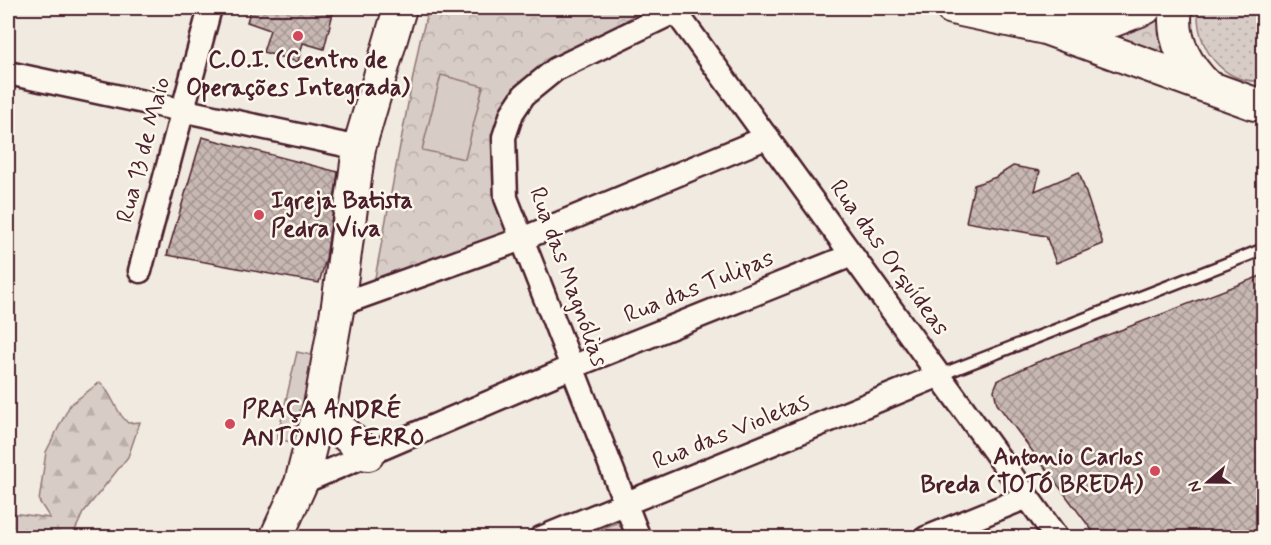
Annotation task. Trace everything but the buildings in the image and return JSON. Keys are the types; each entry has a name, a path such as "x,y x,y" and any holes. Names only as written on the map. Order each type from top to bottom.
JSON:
{"street":[{"name":"Rua 13 de Maio","path":"140,271 210,8"},
{"path":"276,537 301,483 319,412 338,305 359,148 400,8"},
{"path":"952,8 1045,28 1261,106"},
{"path":"1045,28 1114,20 1145,8"},
{"path":"1176,8 1176,35 1182,54 1192,72 1207,86"},
{"name":"Rua das Orquídeas","path":"676,9 1058,537"},
{"name":"Rua das Magnólias","path":"639,537 506,198 504,136 512,113 524,95 556,69 676,9"},
{"path":"8,73 359,148"},
{"path":"338,305 522,239 768,137"},
{"name":"Rua das Tulipas","path":"301,483 572,367 852,255"},
{"name":"Rua das Violetas","path":"541,537 940,375"},
{"path":"319,412 368,454"},
{"path":"926,537 1027,497"}],"lane":[{"path":"940,375 1263,249"}],"green space":[{"path":"429,8 644,8 609,32 538,68 498,118 495,164 508,231 374,283 420,40"},
{"path":"1198,8 1263,8 1263,81 1235,76 1223,70 1214,60 1201,36"},
{"path":"1165,15 1170,57 1107,35"},
{"path":"441,75 483,86 465,159 422,150"},
{"path":"297,352 316,356 291,442 277,439"},
{"path":"100,382 128,423 140,422 128,457 83,513 72,537 8,537 8,516 12,513 50,518 39,501 46,452 70,405"},
{"path":"621,521 627,537 579,538"}],"place":[{"name":"C.O.I. (Centro de Operações Integrada)","path":"298,36"},
{"name":"Igreja Batista Pedra Viva","path":"259,215"},
{"name":"PRAÇA ANDRÉ ANTONIO FERRO","path":"230,424"},
{"name":"Antonio Carlos Breda (TOTÓ BREDA)","path":"1155,471"}]}
